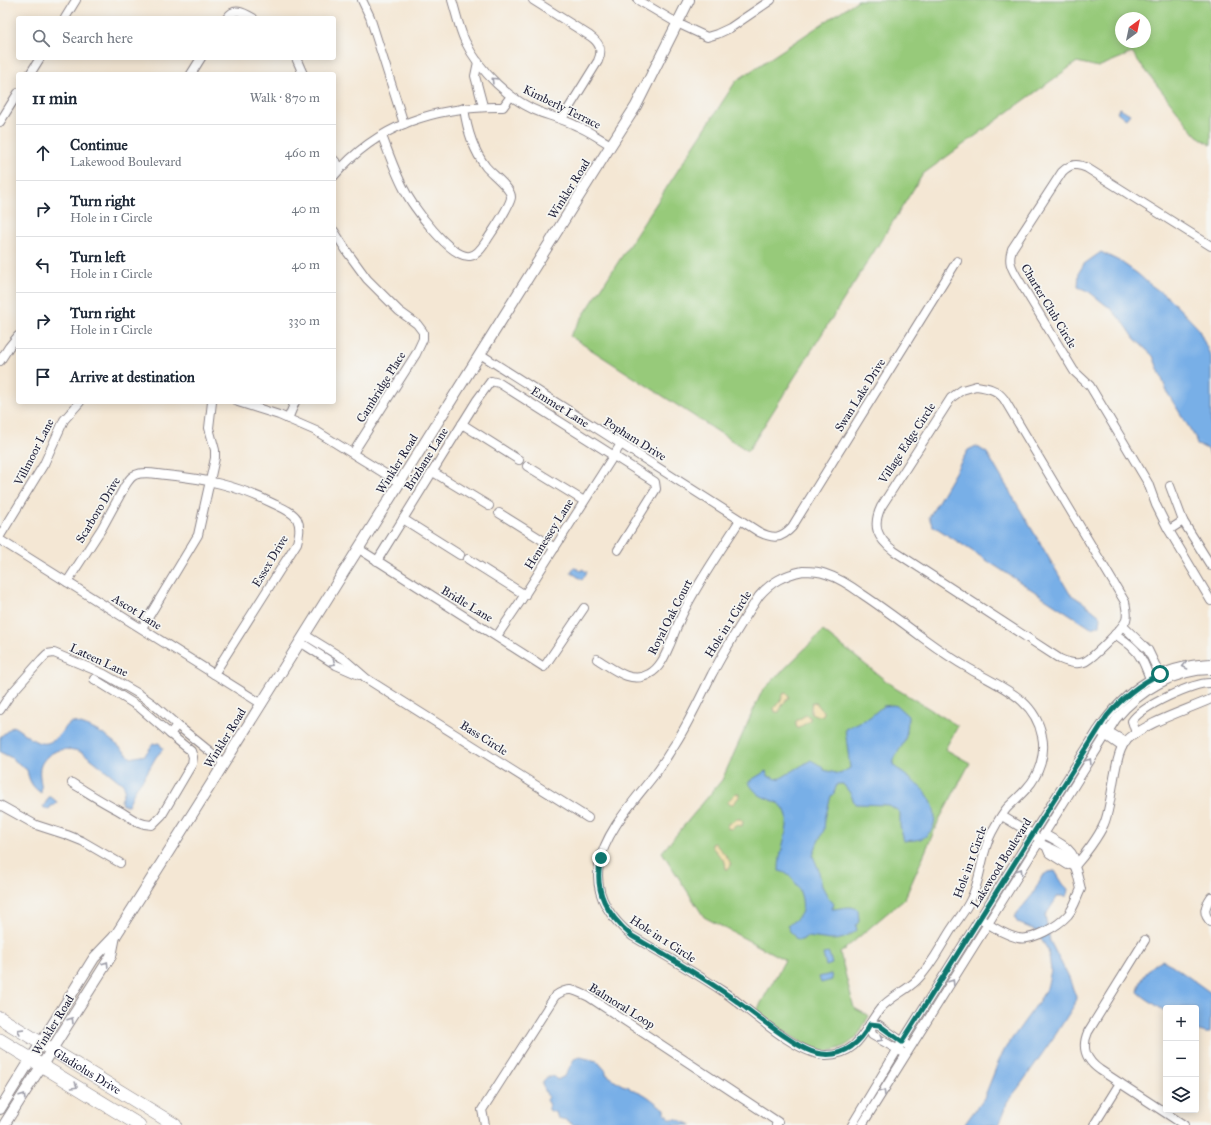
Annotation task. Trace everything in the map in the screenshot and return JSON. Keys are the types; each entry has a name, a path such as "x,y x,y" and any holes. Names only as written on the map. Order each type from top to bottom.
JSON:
{"main road":[{"name":"Gladiolus Drive","path":"0,1018 175,1125"},
{"name":"Gladiolus Drive","path":"0,1040 139,1125"}],"street":[{"path":"66,16 76,0"},
{"path":"362,0 370,17 404,124"},
{"path":"452,0 465,40 478,62 511,96"},
{"path":"533,0 596,40 600,47 601,55 598,62 562,119"},
{"path":"638,0 677,23 707,37 730,28 771,0"},
{"name":"Winkler Road","path":"4,1125 42,1066 46,1047 94,958 116,935 612,145 636,106 689,0"},
{"path":"228,16 230,13 237,10 249,16"},
{"path":"31,72 39,60"},
{"path":"192,72 200,60"},
{"path":"297,60 302,72"},
{"path":"478,62 475,76 483,106"},
{"path":"0,122 16,96"},
{"name":"Kimberly Terrace","path":"336,174 366,146 404,124 437,112 483,106 503,107 511,96 525,105 542,113 562,119 612,145"},
{"path":"382,136 403,189 422,218 452,249 465,257 472,256 478,252 483,245 508,206 511,198 509,190 488,168 476,151 468,132 464,108"},
{"path":"336,162 341,168"},
{"name":"Charter Club Circle","path":"1211,246 1088,168 1073,164 1066,167 1062,172 1012,250 1010,257 1010,264 1017,277 1074,371 1090,386 1148,483 1156,505 1169,530 1211,601"},
{"name":"Cambridge Place","path":"336,234 367,279 399,310 417,324 423,332 424,339 353,453"},
{"name":"Swan Lake Drive","path":"780,537 787,533 792,527 957,261"},
{"path":"0,361 16,338"},
{"name":"Popham Drive","path":"480,354 766,536 780,537"},
{"name":"Brizbane Lane","path":"377,561 477,400 492,381 502,385"},
{"name":"Emmet Lane","path":"502,385 655,482 656,490 618,550"},
{"name":"Village Edge Circle","path":"969,387 985,387 996,391 1004,399 1120,592 1125,602 1126,610 1126,619 1123,626 1091,658 1084,662 1067,662 1060,659 901,555 886,545 881,539 876,520 881,507 951,398 956,393 969,387"},
{"name":"Villmoor Lane","path":"0,536 44,464 64,420 78,404"},
{"path":"142,628 181,566 198,535 211,480 215,450 209,428 212,404"},
{"path":"244,404 288,418 316,431 400,483"},
{"path":"288,418 294,404"},
{"path":"462,424 519,460"},
{"name":"Hennessey Lane","path":"497,636 621,444"},
{"path":"527,466 584,501"},
{"path":"433,472 488,506"},
{"name":"Scarboro Drive","path":"68,582 102,528 125,486 134,476 142,473 151,473 211,480"},
{"name":"Essex Drive","path":"211,480 251,493 285,509 296,519 299,526 297,543 214,674"},
{"path":"1170,486 1183,521 1211,566"},
{"path":"499,513 555,548"},
{"path":"403,519 460,555"},
{"name":"Royal Oak Court","path":"597,659 627,676 634,678 649,675 663,659 692,597 740,520"},
{"path":"1169,530 1183,521"},
{"name":"Ascot Lane","path":"0,540 262,704"},
{"name":"Bridle Lane","path":"359,550 476,625 497,636 544,666 584,608"},
{"path":"468,559 524,595"},
{"name":"Hole in 1 Circle","path":"803,571 818,572 833,576 878,605 935,647 969,669 1013,693 1025,703 1035,715 1042,735 1043,744 1040,767 1033,781 1002,816 987,843 974,894 949,932 934,959 916,981 883,1006 870,1024 865,1034 859,1041 846,1050 839,1053 824,1055 809,1051 771,1028 725,993 632,936 621,927 612,916 601,895 599,865 603,851 629,807 658,769 675,743 691,716 722,655 764,590 783,577 803,571"},
{"path":"1123,626 1148,650 1162,678"},
{"path":"1115,634 1133,648 1142,660 1152,683"},
{"name":"Bass Circle","path":"303,638 336,665 367,679 588,818"},
{"path":"1133,648 1140,641"},
{"name":"Lateen Lane","path":"0,710 10,695 42,659 47,654 54,653 104,674 134,690 224,763"},
{"name":"Lakewood Boulevard","path":"862,1125 987,924 1118,703 1137,687 1152,683 1179,667 1211,662"},
{"name":"Lakewood Boulevard","path":"1162,678 1211,670"},
{"path":"72,783 139,823 152,825 162,815 192,764 193,757 191,751 139,707 94,679"},
{"path":"1136,733 1132,721 1136,715 1150,705 1188,688 1204,683 1211,683"},
{"path":"127,699 134,690"},
{"path":"1075,866 1084,856 1105,823 1124,744 1142,728 1211,699"},
{"path":"170,734 177,725"},
{"path":"1103,730 1124,744"},
{"path":"0,805 36,825 67,835 82,842 120,863"},
{"path":"980,919 1003,932 1019,938 1034,936 1052,928 1069,914 1081,889 1075,866 1076,860 1070,850 1051,845 1002,816"},
{"name":"Lakewood Boulevard","path":"852,1125 900,1045 980,919 1039,837"},
{"path":"1051,845 1049,853 1068,864 1075,866"},
{"path":"1211,897 1205,911 1211,922"},
{"path":"1145,940 1085,1038 1085,1054 1100,1070 1184,1125"},
{"name":"Balmoral Loop","path":"485,1125 482,1110 555,996 563,990 573,990 589,997 778,1124"},
{"path":"870,1024 879,1025 908,1051"},
{"name":"Winkler Road","path":"0,1109 31,1059 46,1047"},
{"path":"1094,1125 1120,1083"}],"green space":[{"path":"858,0 1211,0 1211,145 1196,135 1132,53 1098,67 1077,62 923,174 748,451 570,336 736,81"},
{"path":"823,631 895,688 958,726 945,749 970,763 939,820 905,898 840,953 854,1008 869,1016 858,1035 851,1042 838,1049 828,1051 816,1049 808,1045 756,1012 785,960 704,917 662,852 722,780 762,691"}],"sand":[{"path":"784,693 788,694 789,697 779,712 775,712 774,708 781,700"},
{"path":"812,702 817,703 819,708 824,712 823,715 818,716 811,713"},
{"path":"806,715 810,717 810,720 797,728 796,721"},
{"path":"736,793 739,794 739,797 733,804 728,804 728,801"},
{"path":"737,819 743,821 742,826 735,825 732,829 727,828 728,824"},
{"path":"715,843 730,862 731,865 728,869 726,869 725,862 712,847 712,844"}],"water":[{"path":"1120,108 1130,114 1126,119 1117,112"},
{"path":"1101,252 1121,262 1169,298 1198,328 1211,357 1211,458 1208,449 1197,445 1195,437 1168,394 1153,356 1135,339 1124,323 1111,309 1088,291 1078,287 1079,272 1084,264"},
{"path":"976,446 987,453 1070,594 1101,617 1100,625 1091,628 932,525 929,517 968,450"},
{"path":"574,567 581,571 582,569 587,572 582,580 571,572"},
{"path":"883,706 897,706 908,716 905,739 893,765 926,793 934,808 934,826 925,837 916,840 904,841 900,826 900,813 897,810 888,805 855,804 850,793 843,784 837,784 834,793 831,796 825,819 824,830 813,856 818,868 822,886 834,904 832,909 852,907 858,910 859,921 856,926 857,930 838,940 806,937 802,940 797,940 787,925 800,915 802,910 802,898 794,881 789,876 779,871 780,857 787,824 786,813 783,807 778,803 763,797 748,782 766,771 769,777 775,779 781,778 811,760 821,766 824,770 840,774 850,768 845,729 870,717"},
{"path":"72,722 97,731 119,746 131,758 145,755 153,744 159,743 163,749 156,757 136,788 128,805 122,805 121,801 125,789 123,784 81,752 69,749 58,751 48,756 44,760 40,769 41,793 31,783 27,770 10,757 0,752 0,737 13,726 36,741 47,743 59,735"},
{"path":"49,797 57,802 55,805 51,806 49,810 43,807"},
{"path":"1055,871 1068,889 1067,896 1058,896 1045,916 1050,941 1069,978 1076,997 1075,1004 1056,1034 1007,1102 999,1125 964,1125 984,1098 1006,1047 1047,988 1051,970 1048,950 1035,930 1018,923 1014,917 1033,894 1042,876 1048,872"},
{"path":"829,953 832,964 826,966 823,954"},
{"path":"1162,960 1172,965 1211,993 1210,1033 1199,1031 1199,1005 1163,1005 1163,1010 1138,992 1143,977 1153,966"},
{"path":"831,974 832,980 821,983 819,977"},
{"path":"580,1057 597,1061 606,1071 606,1074 622,1085 645,1095 665,1109 665,1114 668,1115 669,1119 677,1119 692,1125 573,1125 566,1120 558,1118 556,1113 549,1110 549,1105 546,1100 548,1097 542,1084 544,1080 549,1077 553,1076 557,1080 565,1076 574,1059"}],"route":[{"path":"601,858 599,872 601,895 608,910 621,927 632,936 725,993 771,1028 809,1051 824,1055 839,1053 853,1046 865,1034 870,1024 879,1025 902,1042 1107,716 1130,692 1160,674"}]}
